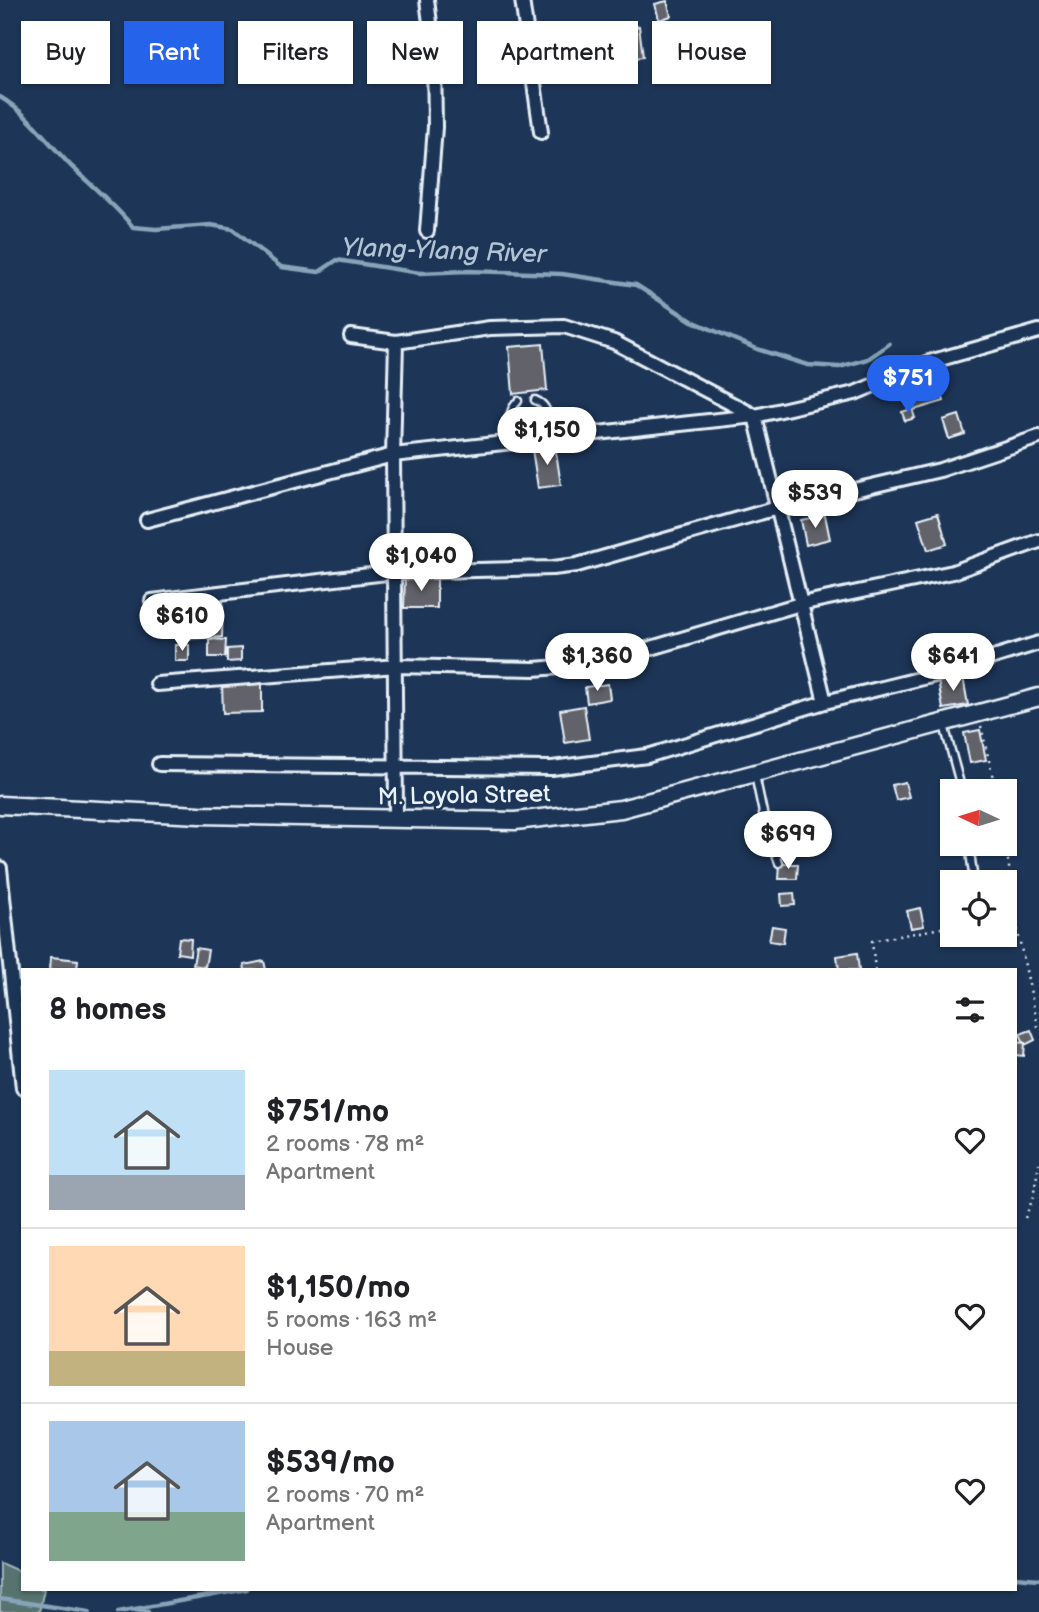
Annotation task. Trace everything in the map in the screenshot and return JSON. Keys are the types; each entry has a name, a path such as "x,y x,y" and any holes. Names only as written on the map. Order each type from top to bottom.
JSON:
{"street":[{"path":"427,0 434,52 435,127 427,231"},
{"path":"522,0 541,132"},
{"path":"351,336 396,342 490,328 564,326 614,342 755,416 825,702"},
{"path":"147,520 393,455 755,416 855,393 926,363 1039,331"},
{"path":"396,342 393,455 397,666 396,811"},
{"path":"152,601 395,572 553,569 577,565 777,508 940,470 1039,437"},
{"path":"157,684 397,666 534,669 597,664 800,604 953,572 1039,541"},
{"path":"159,764 552,768 648,755 825,702 935,675 1039,643"},
{"name":"M. Loyola Street","path":"0,805 200,816 515,821 621,809 1039,697"},
{"path":"0,868 21,1069"}],"lane":[{"path":"535,400 546,408 551,438"},
{"path":"512,442 509,419 512,407 518,401"},
{"path":"943,722 959,779"},
{"path":"754,773 765,827 779,863"}],"path":[{"path":"978,713 993,779"},
{"path":"1017,922 1039,1031"},
{"path":"875,968 872,941 940,928"},
{"path":"1025,1218 1033,1198 1039,1163"}],"green space":[{"path":"0,1563 21,1572 21,1591 44,1591 39,1612 0,1612"}],"building":[{"path":"667,1 671,16 659,20 655,4"},
{"path":"638,26 643,57 638,58"},
{"path":"543,344 547,390 513,394 509,347"},
{"path":"934,368 944,401 914,410 904,377"},
{"path":"912,409 915,418 905,421 902,412"},
{"path":"959,415 965,434 949,439 943,420"},
{"path":"555,445 561,485 538,488 532,449"},
{"path":"938,513 947,544 928,550 918,519"},
{"path":"825,515 830,539 806,545 801,520"},
{"path":"405,577 437,578 437,608 404,608"},
{"path":"223,599 222,637 185,639 183,614 203,613 203,600"},
{"path":"209,639 226,640 225,657 209,657"},
{"path":"175,645 189,645 189,661 175,661"},
{"path":"241,648 241,661 227,662 227,649"},
{"path":"963,677 968,705 943,709 938,681"},
{"path":"262,683 262,712 223,713 222,684"},
{"path":"608,684 610,699 587,703 585,687"},
{"path":"584,706 589,739 565,743 560,710"},
{"path":"980,730 986,760 970,763 964,733"},
{"path":"905,782 909,797 896,800 892,785"},
{"path":"780,864 798,864 797,879 779,879"},
{"path":"794,893 795,905 782,906 781,894"},
{"path":"920,908 924,926 911,928 907,911"},
{"path":"772,926 785,928 783,943 769,941"},
{"path":"179,938 191,939 190,955 177,953"},
{"path":"196,948 208,950 205,967 193,965"},
{"path":"857,953 859,968 839,968 837,956"},
{"path":"51,957 78,960 77,968 50,968"},
{"path":"264,961 266,968 245,968 244,965"},
{"path":"1031,1030 1035,1040 1025,1045 1020,1034"},
{"path":"1017,1042 1025,1043 1024,1056 1017,1055"}],"waterway":[{"name":"Ylang-Ylang River","path":"0,97 29,120 133,227 156,229 211,225 233,229 281,267 319,272 337,260 420,273 467,271 562,274 636,285 692,321 757,349 808,365 839,367 868,359 889,344"},
{"path":"1017,1577 1039,1579"},
{"path":"118,1612 236,1591"},
{"path":"0,1599 89,1612"},
{"path":"135,1610 148,1612"}]}
